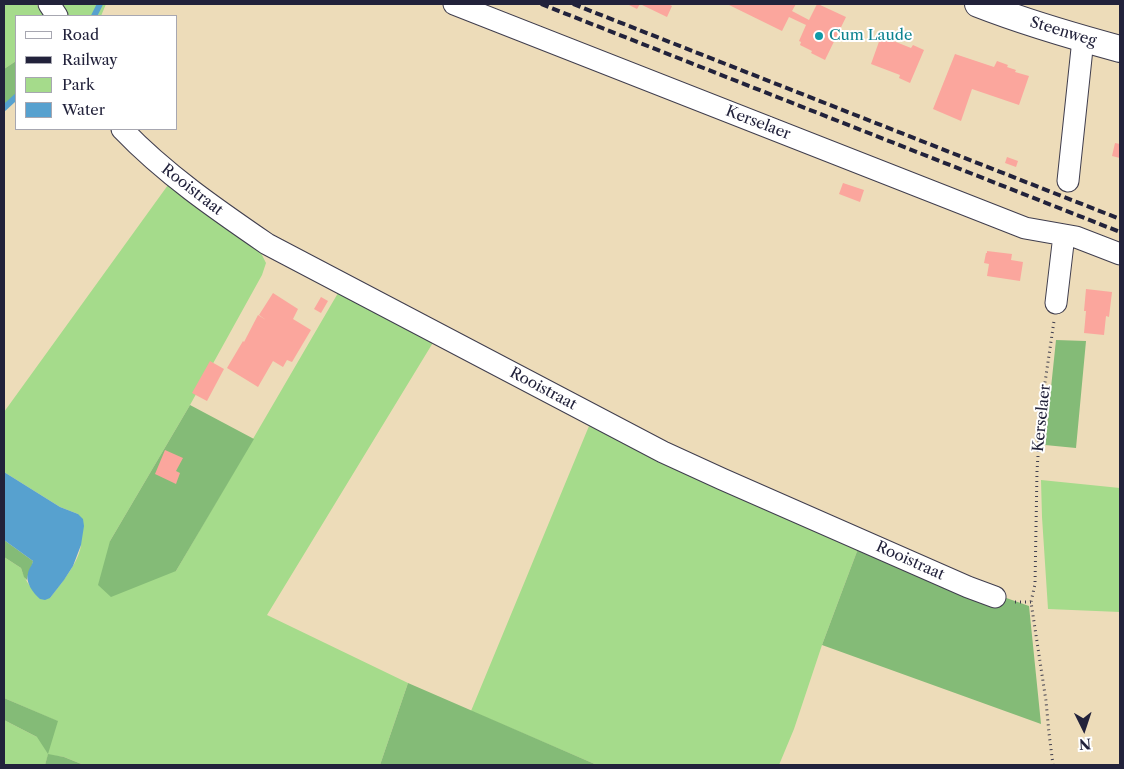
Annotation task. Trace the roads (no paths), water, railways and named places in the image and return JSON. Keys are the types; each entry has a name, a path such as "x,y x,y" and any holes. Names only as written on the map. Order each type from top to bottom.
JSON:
{"main road":[{"name":"Steenweg","path":"978,4 1083,39 1120,49"}],"street":[{"path":"49,4 56,15"},
{"name":"Kerselaer","path":"454,4 1025,228 1076,237 1120,254"},
{"path":"1068,181 1083,39"},
{"name":"Rooistraat","path":"123,130 159,164 211,206 267,244 663,452 722,480 995,597"},
{"path":"1056,304 1064,235"}],"water":[{"path":"4,472 60,507 78,514 83,519 84,526 81,545 73,566 50,598 45,600 37,597 29,584 27,576 33,561 4,540"}],"waterway":[{"path":"94,15 100,4"},
{"path":"4,108 15,98"}],"railway":[{"path":"541,4 1120,232"},
{"path":"573,4 1120,219"}],"place":[{"name":"Cum Laude","path":"819,36"}]}
